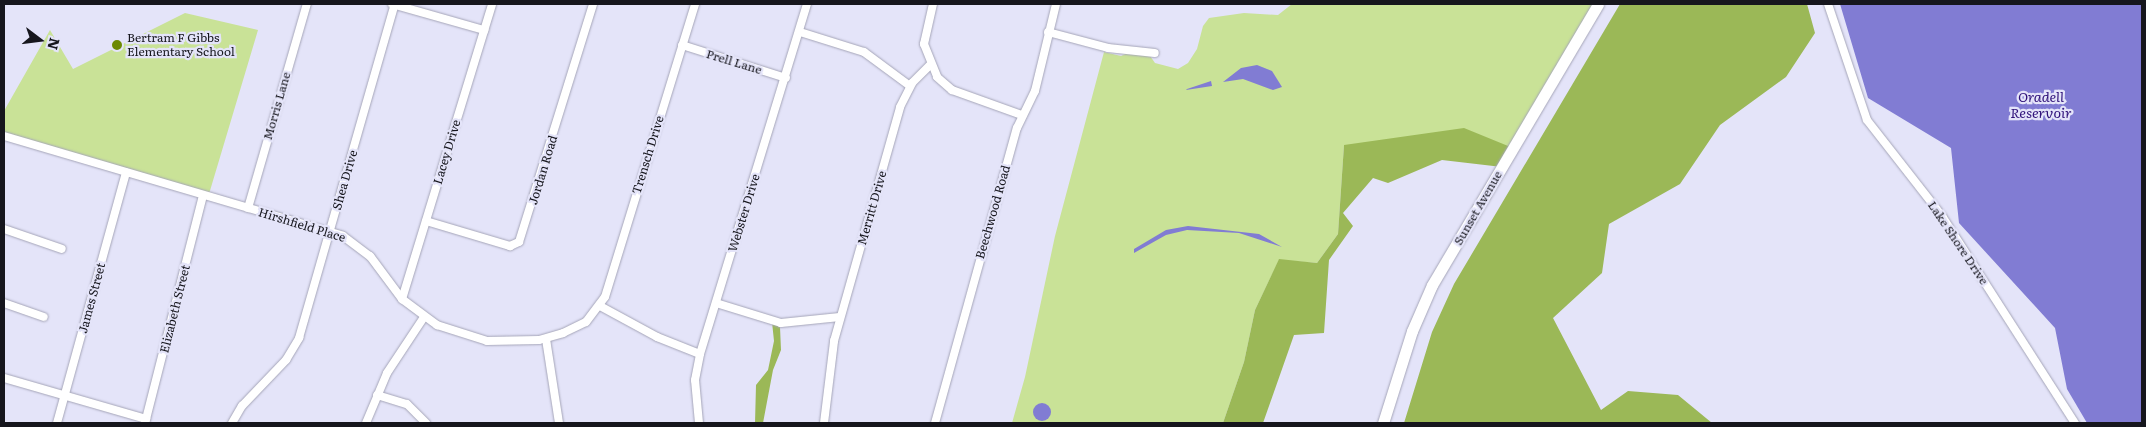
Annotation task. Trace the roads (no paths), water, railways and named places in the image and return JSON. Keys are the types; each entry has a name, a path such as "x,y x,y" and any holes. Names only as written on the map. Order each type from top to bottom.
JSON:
{"street":[{"name":"Morris Lane","path":"248,208 307,4"},
{"path":"394,4 484,30"},
{"name":"Shea Drive","path":"232,423 242,406 293,350 330,232 394,4"},
{"name":"Lacey Drive","path":"402,299 492,4"},
{"name":"Jordan Road","path":"426,221 510,246 519,242 593,4"},
{"name":"Trensch Drive","path":"600,306 695,4"},
{"name":"Webster Drive","path":"699,423 695,380 700,354 786,78 807,4"},
{"path":"933,4 924,44 930,65 937,77 952,90 1022,115"},
{"name":"Beechwood Road","path":"935,423 1022,115 1035,91 1056,4"},
{"name":"Sunset Avenue","path":"1383,423 1412,331 1432,285 1598,4"},
{"name":"Lake Shore Drive","path":"1828,4 1867,120 1942,216 2075,423"},
{"path":"800,32 864,52 910,86"},
{"path":"1048,32 1108,48 1155,53"},
{"name":"Prell Lane","path":"682,45 786,78"},
{"name":"Merritt Drive","path":"824,423 829,366 840,317 900,108 910,86 930,65"},
{"name":"Hirshfield Place","path":"4,136 330,232 362,248 402,299 424,318 450,331 487,341 523,342 546,339 576,328 600,306"},
{"name":"James Street","path":"57,423 126,172"},
{"name":"Elizabeth Street","path":"146,421 203,195"},
{"path":"4,229 62,249"},
{"path":"4,303 44,317"},
{"path":"716,303 784,323 840,317"},
{"path":"600,306 657,337 700,354"},
{"path":"366,423 376,395 400,352 424,318"},
{"path":"546,339 559,423"},
{"path":"4,378 146,421"},
{"path":"376,395 407,404 426,423"}],"water":[{"name":"Oradell Reservoir","path":"1840,4 2142,4 2142,423 2087,423 2067,389 2055,328 1959,223 1951,148 1868,98"},
{"path":"1257,65 1272,71 1282,87 1273,90 1243,79 1223,82 1241,68"},
{"path":"1211,81 1212,86 1186,90 1187,89"},
{"path":"1188,226 1259,234 1282,247 1239,233 1187,230 1166,235 1134,253 1134,249 1166,230"},
{"path":"1042,403 1048,406 1051,412 1048,418 1042,421 1036,418 1033,412 1036,406"}],"place":[{"name":"Bertram F Gibbs Elementary School","path":"117,45"}]}
